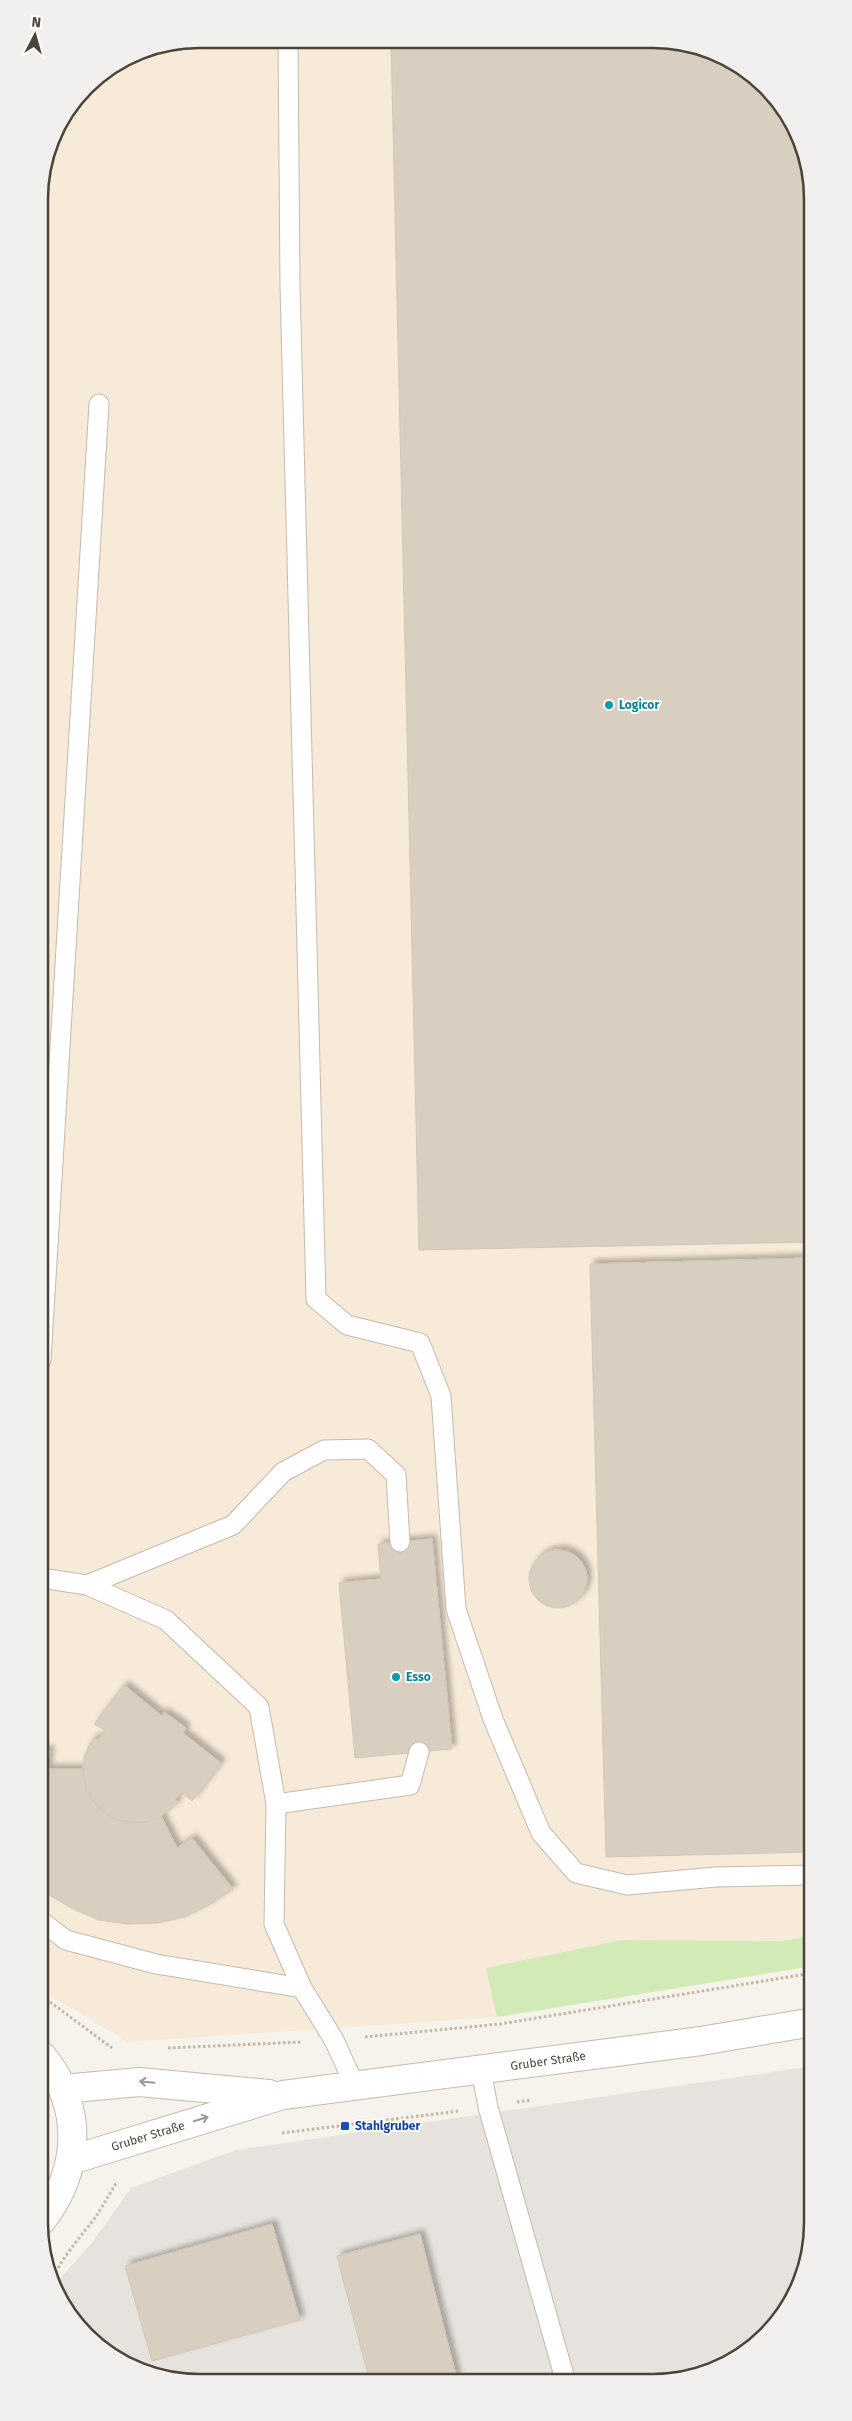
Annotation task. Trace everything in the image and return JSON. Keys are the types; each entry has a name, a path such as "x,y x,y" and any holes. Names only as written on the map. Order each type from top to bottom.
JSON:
{"street":[{"name":"Gruber Straße","path":"71,2160 283,2095 701,2041 804,2024"},
{"path":"48,2064 63,2089 70,2112 73,2136 71,2160 65,2183 48,2212"},
{"name":"Gruber Straße","path":"63,2089 139,2082 283,2095"}],"lane":[{"path":"288,48 290,286 316,1299 347,1325 420,1343 441,1396 456,1609 493,1719 541,1833 576,1874 627,1885 716,1877 804,1875"},
{"path":"48,1245 99,404"},
{"path":"87,1585 233,1525 283,1472 324,1450 368,1449 396,1475 400,1542"},
{"path":"48,1579 87,1585 166,1620 259,1707 276,1804 274,1924 302,1988 334,2040 355,2086"},
{"path":"276,1804 410,1785 420,1752"},
{"path":"48,1926 66,1940 156,1964 302,1988"},
{"path":"481,2070 488,2107 564,2373"}],"path":[{"path":"166,2049 334,2040 500,2024 804,1975"},
{"path":"48,2001 110,2048 118,2049"},
{"path":"57,2272 98,2215 118,2179"}],"shaded area":[{"path":"189,48 653,48 683,50 711,59 745,79 767,99 789,132 802,169 804,189 804,1967 497,2017 128,2042 48,1995 48,218 53,160 63,132 73,115 99,85 115,73 141,59 169,50"},
{"name":"Stahlgruber","path":"804,2067 803,2242 799,2261 789,2289 767,2322 745,2342 729,2353 711,2362 683,2371 653,2373 199,2373 169,2371 132,2358 115,2348 92,2329 68,2298 59,2279 92,2243 131,2188 236,2150"}],"green space":[{"path":"804,1937 804,1967 497,2017 486,1968 622,1940 782,1941"}],"building":[{"name":"Logicor","path":"391,48 653,48 683,50 711,59 729,68 745,79 767,99 789,132 802,169 804,189 804,1242 419,1250"},
{"path":"804,1258 804,1852 606,1857 590,1264"},
{"name":"Esso","path":"432,1539 452,1749 355,1758 339,1583 381,1579 378,1544"},
{"path":"558,1550 569,1552 582,1563 587,1579 585,1590 574,1603 558,1608 547,1606 534,1595 529,1579 531,1568 542,1555"},
{"path":"124,1685 162,1716 164,1712 186,1728 183,1733 221,1763 192,1801 182,1793 175,1799 178,1803 161,1816 148,1822 133,1823 118,1820 104,1812 93,1801 86,1788 83,1773 84,1757 90,1743 95,1737 98,1740 106,1731 94,1724"},
{"path":"48,1769 83,1769 86,1788 93,1801 104,1812 118,1820 133,1823 148,1822 161,1816 177,1848 192,1838 233,1889 209,1905 185,1917 158,1923 128,1924 99,1920 73,1909 49,1895"},
{"path":"272,2224 300,2320 152,2361 125,2266"},
{"path":"420,2234 455,2373 367,2373 337,2256"}],"place":[{"name":"Logicor","path":"609,705"},
{"name":"Esso","path":"396,1677"},
{"name":"Stahlgruber","path":"345,2126"}]}
